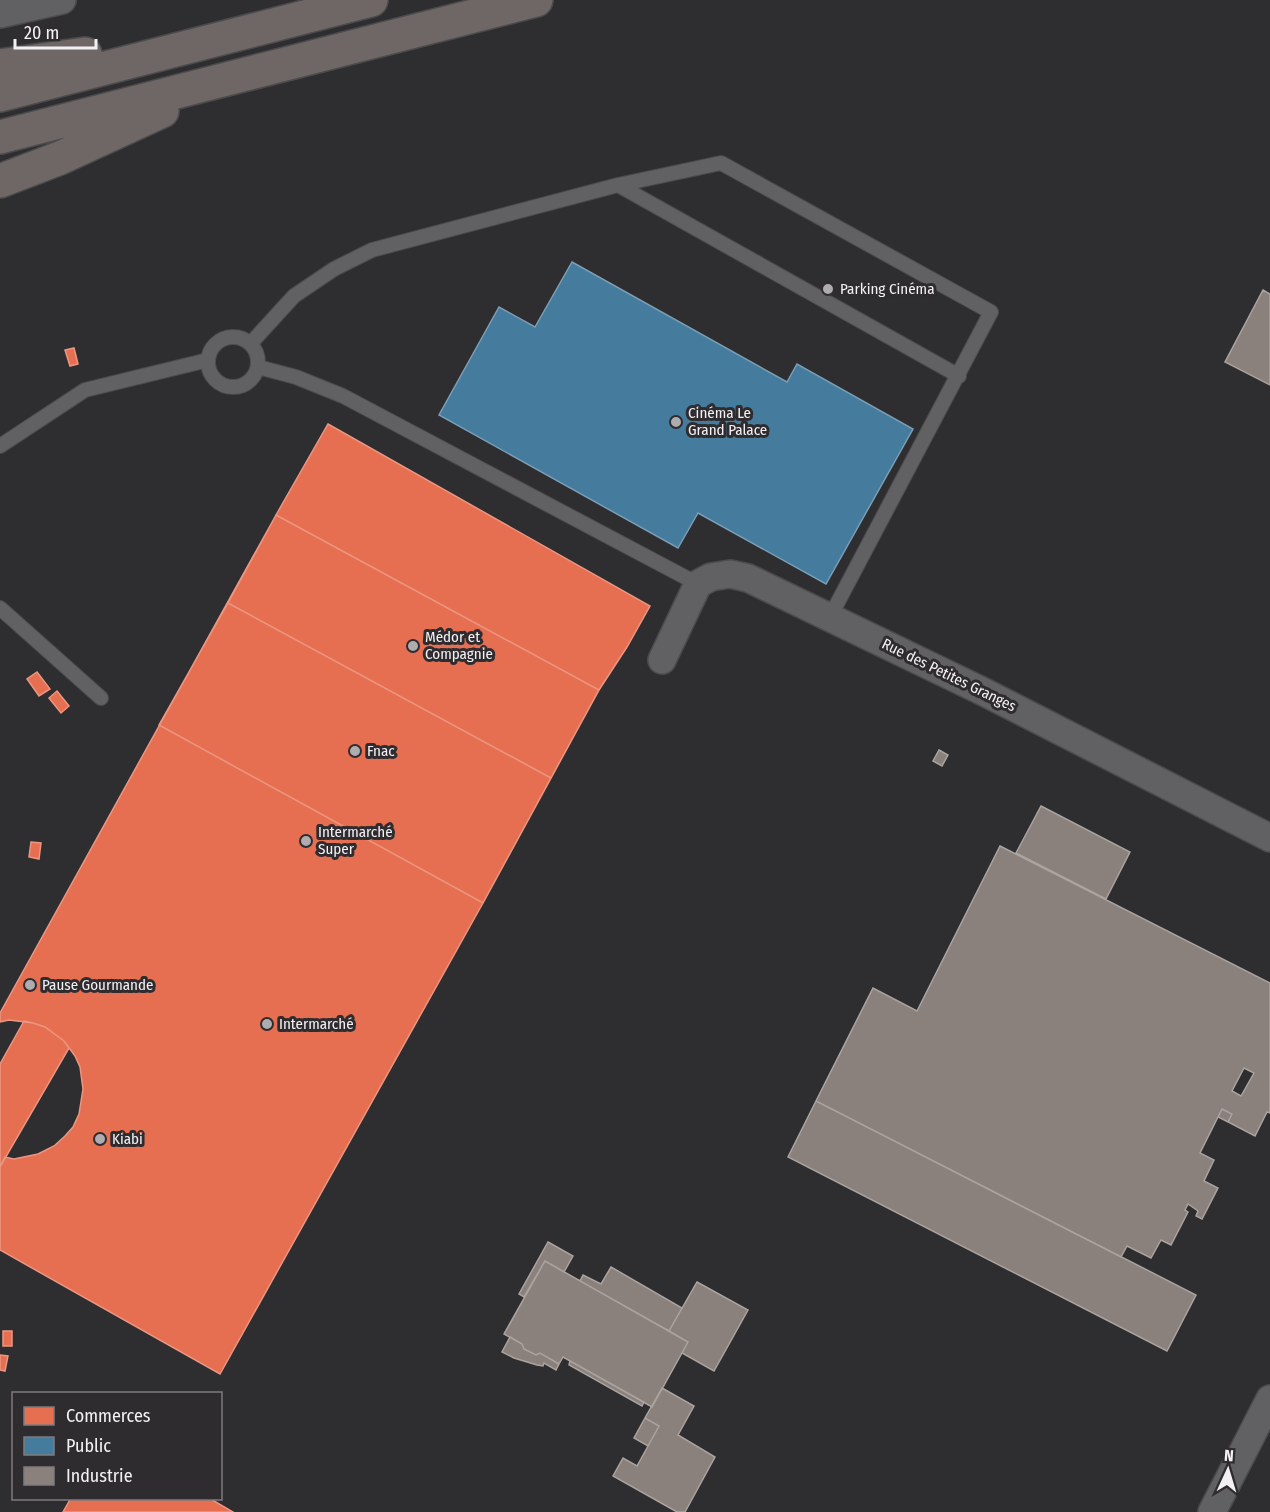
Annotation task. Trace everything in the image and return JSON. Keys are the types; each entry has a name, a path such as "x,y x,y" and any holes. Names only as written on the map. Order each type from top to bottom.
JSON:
{"highway":[{"path":"0,95 371,0"},
{"path":"0,137 537,0"},
{"path":"0,66 248,32"},
{"path":"0,181 60,158 237,76"}],"street":[{"path":"0,14 62,0"},
{"name":"Rue des Petites Granges","path":"698,584 711,577 730,574 748,578 984,692 1270,838"},
{"path":"662,660 698,584"},
{"path":"1212,1512 1270,1399"}],"lane":[{"path":"251,344 294,296 334,269 372,250 618,185 721,164 991,312 830,617"},
{"path":"618,185 958,376"},
{"path":"233,336 243,338 251,344 259,358 254,377 245,384 235,387 224,386 215,380 209,371 208,360 210,351 216,343 233,336"},
{"path":"0,446 85,390 208,360"},
{"path":"258,367 296,377 343,396 698,584"},
{"path":"0,608 101,698"}],"building: Commerces":[{"path":"74,348 78,364 70,366 65,350"},
{"name":"Intermarché Super","path":"328,424 650,606 599,690 220,1374 0,1250 0,1167 5,1157 14,1159 38,1154 54,1146 73,1127 79,1114 83,1089 80,1067 64,1041 45,1027 33,1023 9,1020 0,1022 0,1013"},
{"name":"Médor et Compagnie","path":"276,515 599,690 551,778 228,603"},
{"name":"Fnac","path":"228,603 551,778 483,903 159,725"},
{"path":"37,672 50,689 39,696 27,679"},
{"path":"57,691 69,706 61,713 49,698"},
{"path":"31,842 41,843 39,859 29,857"},
{"path":"24,1021 45,1027 64,1041 69,1048 0,1167 0,1064"},
{"path":"3,1331 12,1331 12,1346 3,1346"},
{"path":"0,1355 8,1356 5,1371 0,1370"},
{"path":"70,1500 212,1500 233,1512 63,1512"}],"building: Public":[{"name":"Cinéma Le Grand Palace","path":"572,262 787,382 797,364 913,429 826,584 698,513 678,548 439,415 499,307 535,327"}],"building: Industrie":[{"path":"1263,290 1270,294 1270,385 1225,362"},
{"path":"939,750 948,755 942,766 933,761"},
{"path":"1041,806 1130,852 1106,899 1016,853"},
{"path":"1000,846 1270,983 1270,1113 1267,1112 1255,1136 1228,1122 1232,1114 1222,1109 1200,1153 1214,1160 1204,1181 1218,1188 1202,1219 1196,1216 1198,1211 1188,1204 1185,1210 1188,1212 1171,1245 1161,1240 1151,1258 1127,1246 1121,1257 816,1101 873,988 917,1011","holes":["1244,1068 1254,1073 1241,1096 1232,1091"]},
{"path":"816,1101 1196,1295 1167,1351 788,1157"},
{"path":"1222,1109 1232,1114 1228,1122 1218,1117"},
{"path":"548,1242 573,1256 564,1272 545,1261 524,1297 519,1294"},
{"path":"545,1261 688,1342 652,1407 563,1357 559,1364 540,1353 536,1355 524,1349 522,1344 504,1334"},
{"path":"611,1267 682,1308 669,1331 580,1281 583,1275 601,1284"},
{"path":"697,1282 748,1310 714,1371 682,1353 688,1342 669,1331"},
{"path":"510,1337 522,1344 524,1349 536,1355 540,1353 559,1364 556,1370 544,1363 543,1366 537,1365 502,1352"},
{"path":"570,1361 644,1402 642,1406 569,1365"},
{"path":"662,1388 694,1406 678,1435 715,1457 685,1512 677,1512 613,1476 623,1458 637,1466 659,1426 645,1418"},
{"path":"645,1418 659,1426 648,1446 634,1438"}],"place":[{"name":"Parking Cinéma","path":"828,289"},
{"name":"Cinéma Le Grand Palace","path":"676,422"},
{"name":"Médor et Compagnie","path":"413,646"},
{"name":"Fnac","path":"355,751"},
{"name":"Intermarché Super","path":"306,841"},
{"name":"Pause Gourmande","path":"30,985"},
{"name":"Intermarché","path":"267,1024"},
{"name":"Kiabi","path":"100,1139"}]}
